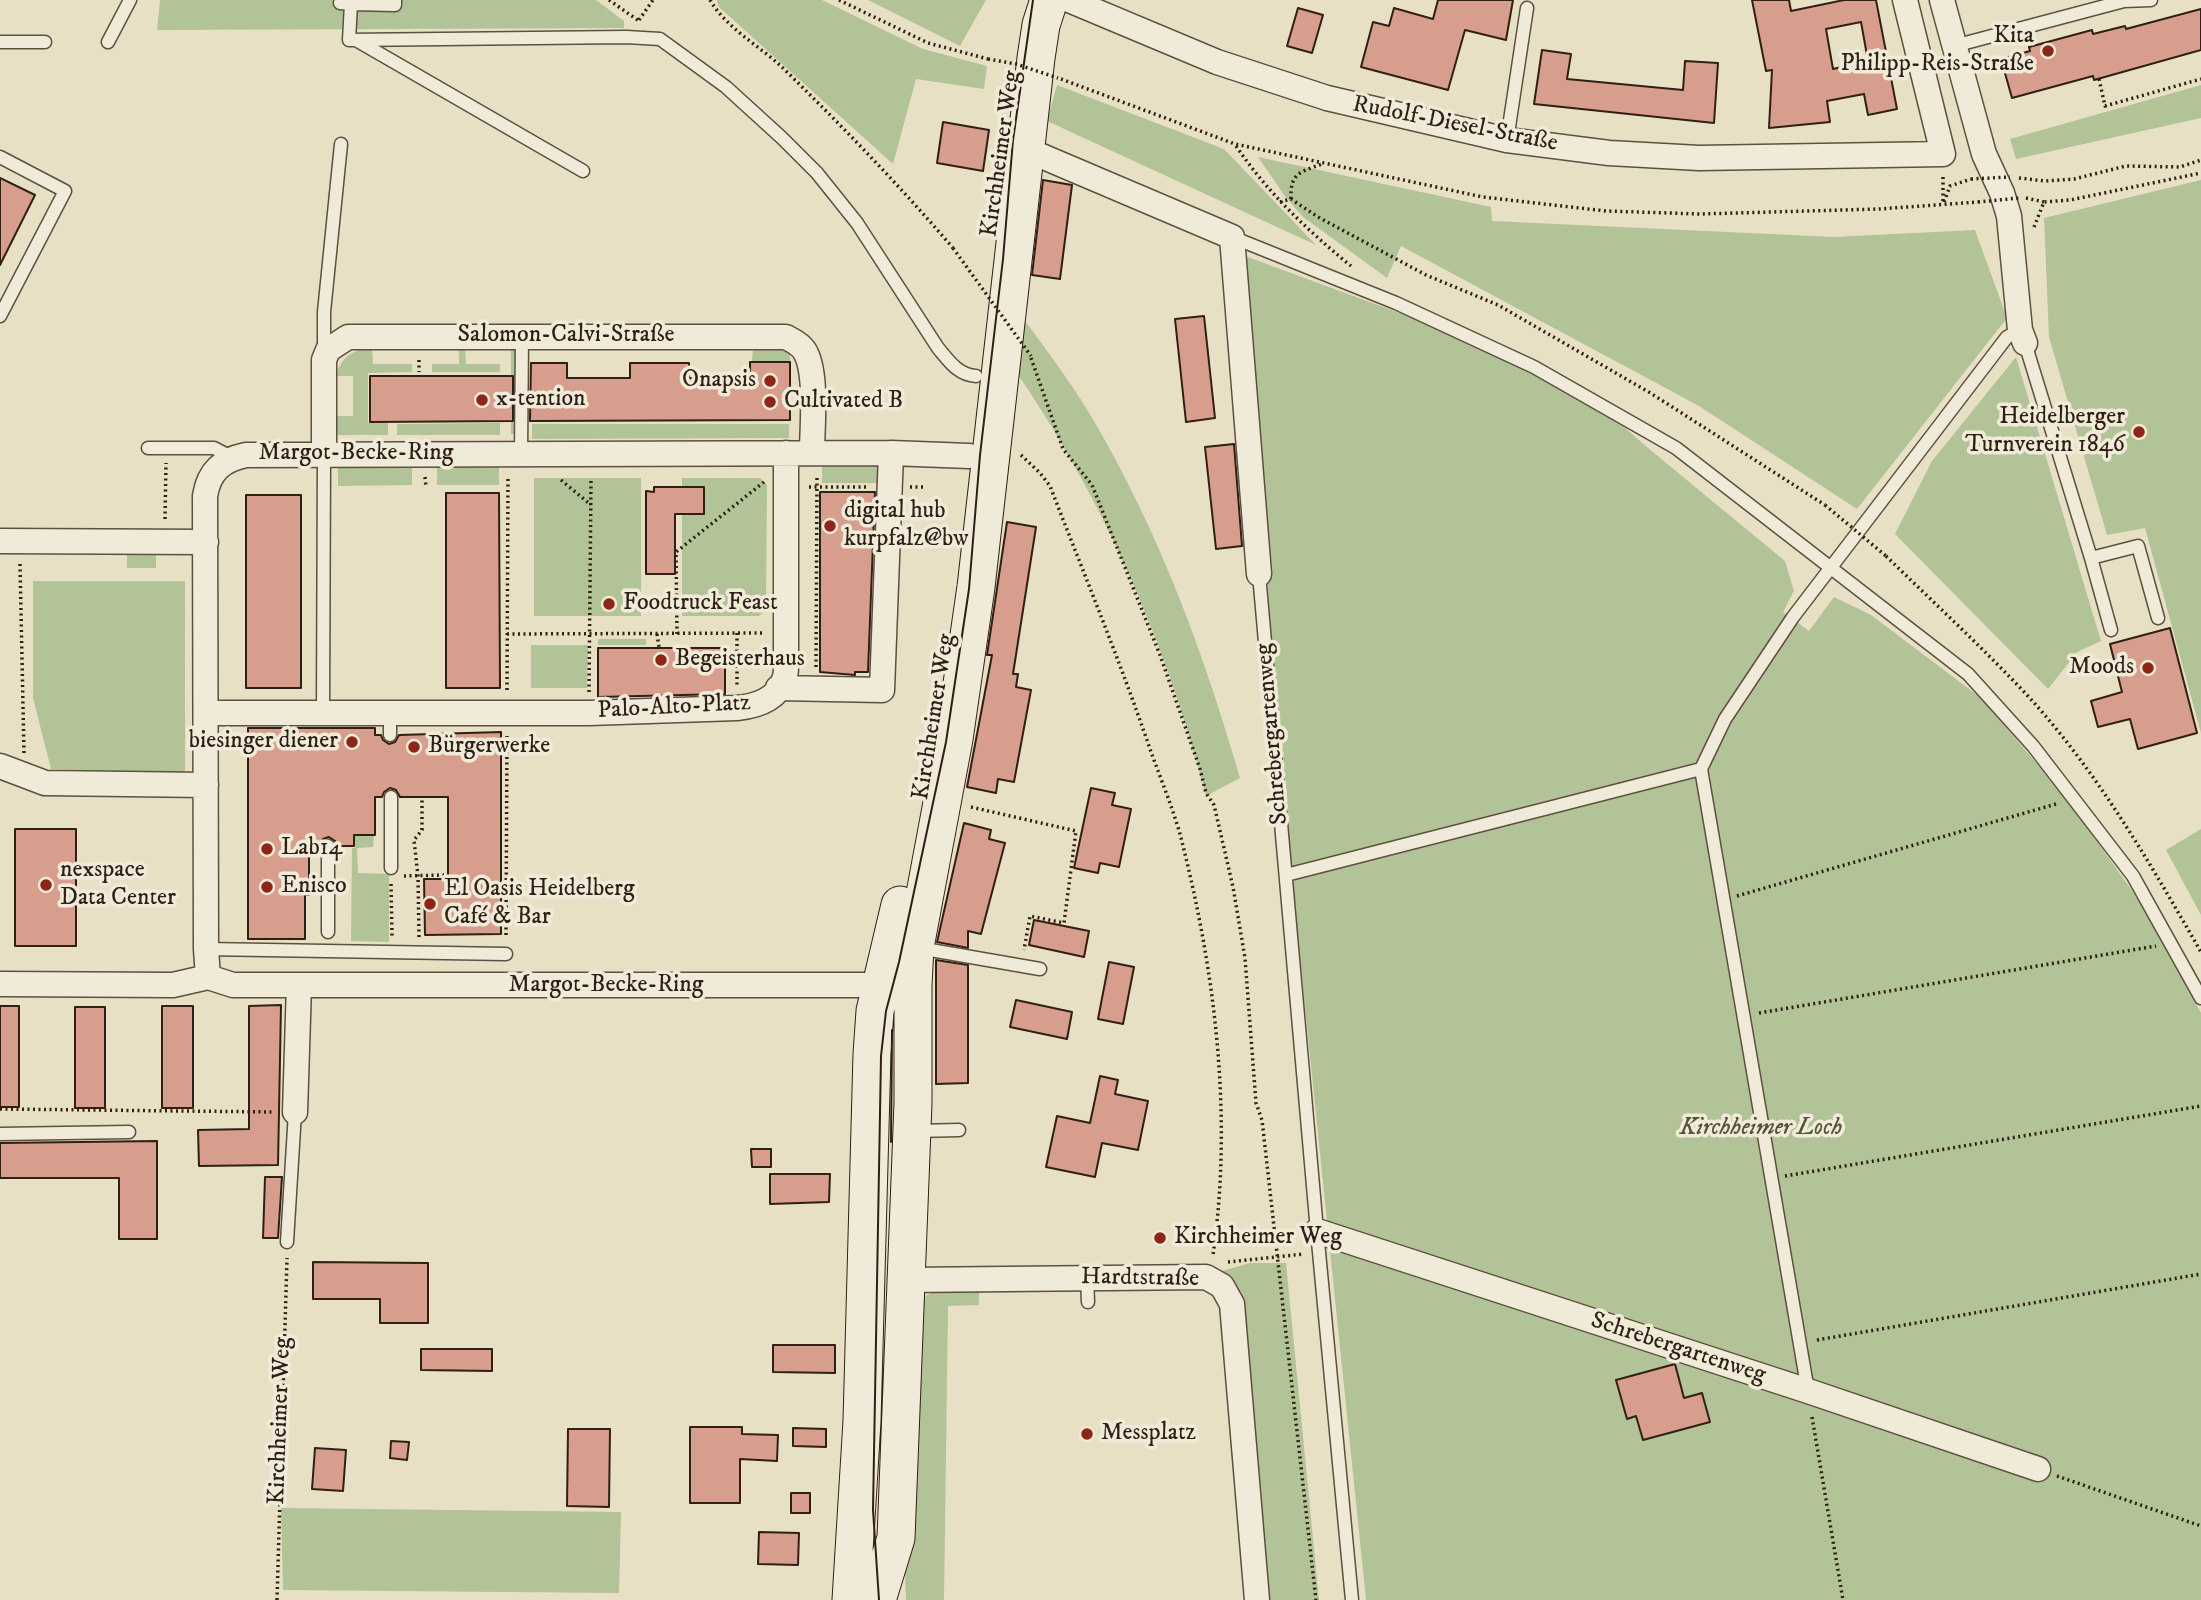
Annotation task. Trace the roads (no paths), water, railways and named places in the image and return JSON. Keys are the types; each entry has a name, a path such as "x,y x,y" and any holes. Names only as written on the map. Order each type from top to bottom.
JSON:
{"street":[{"name":"Kirchheimer Weg","path":"851,1600 862,1421 875,1011 897,985 915,947 954,739 976,587 980,445 976,376 1003,128 1021,0"},
{"name":"Kirchheimer Weg","path":"877,1600 896,1538 912,1131 897,985 915,838 980,445 1025,149 1039,36 1049,0"},
{"name":"Rudolf-Diesel-Straße","path":"1069,0 1217,62 1327,99 1507,140 1609,153 1699,158 1943,154 1905,0"},
{"path":"1942,0 1984,154 2002,193 2009,216 2022,337"},
{"name":"Kirchheimer Weg","path":"1025,149 1232,237"},
{"name":"Schrebergartenweg","path":"1232,237 1259,573"},
{"name":"Salomon-Calvi-Straße","path":"324,360 328,350 348,337 786,337 797,342 808,357 814,453"},
{"path":"324,360 324,454"},
{"name":"Margot-Becke-Ring","path":"208,977 207,483 220,464 246,455 891,453 980,445"},
{"name":"Palo-Alto-Platz","path":"206,713 326,718 390,724 507,713 589,713 755,706 766,701 785,679 786,453"},
{"path":"778,688 816,691 882,690 891,453"},
{"path":"10,541 206,542"},
{"path":"0,766 46,783 206,785"},
{"name":"Margot-Becke-Ring","path":"0,984 173,985 208,977 233,985 897,985"},
{"path":"295,1112 299,985"},
{"name":"Schrebergartenweg","path":"1319,1242 1758,1375 2038,1469"},
{"name":"Hardtstraße","path":"906,1280 1088,1290 1206,1277 1222,1286 1232,1304 1257,1600"}],"lane":[{"path":"108,42 130,0"},
{"path":"395,0 395,5 346,2 349,40 626,37 660,39 752,108 817,173 857,223 938,348 953,365 967,375 976,376"},
{"path":"1954,46 2124,1 2151,0"},
{"path":"1507,140 1527,8"},
{"path":"356,40 583,171"},
{"path":"0,42 45,42"},
{"path":"324,360 324,312 341,144"},
{"path":"0,157 65,191 0,317"},
{"path":"1232,237 1396,303 1534,367 1676,448 1968,674 2033,746 2133,876 2201,998"},
{"path":"514,454 522,336"},
{"path":"1808,1391 1701,769 1726,719 1793,617 2007,337 2022,337 2083,530 2111,630"},
{"path":"148,447 214,448 233,458"},
{"path":"324,454 326,718"},
{"path":"2091,558 2137,546 2158,618"},
{"name":"Schrebergartenweg","path":"1259,573 1352,1600"},
{"path":"1286,875 1701,769"},
{"path":"391,797 391,868"},
{"path":"328,846 328,932"},
{"path":"915,947 1040,968"},
{"path":"206,949 506,954"},
{"path":"288,1242 295,1112"},
{"path":"912,1131 958,1130"},
{"path":"0,1134 129,1132"}],"tram line":[{"path":"879,1600 873,1510 881,1056 886,1011 946,742 969,589 980,455 1003,259 1013,140 1033,0"},
{"path":"891,1142 892,1030"}],"place":[{"name":"Kita Philipp-Reis-Straße","path":"2048,51"},
{"name":"Onapsis","path":"770,381"},
{"name":"x-tention","path":"482,400"},
{"name":"Cultivated B","path":"770,402"},
{"name":"Heidelberger Turnverein 1846","path":"2139,432"},
{"name":"digital hub kurpfalz@bw","path":"830,526"},
{"name":"Foodtruck Feast","path":"609,604"},
{"name":"Begeisterhaus","path":"661,660"},
{"name":"Moods","path":"2148,668"},
{"name":"biesinger diener","path":"352,742"},
{"name":"Bürgerwerke","path":"414,747"},
{"name":"Lab14","path":"267,849"},
{"name":"nexspace Data Center","path":"46,885"},
{"name":"Enisco","path":"267,887"},
{"name":"El Oasis Heidelberg Café & Bar","path":"430,904"},
{"name":"Kirchheimer Weg","path":"1160,1238"},
{"name":"Messplatz","path":"1087,1434"}],"park label":[{"name":"Kirchheimer Loch","path":"1761,1129"}]}
